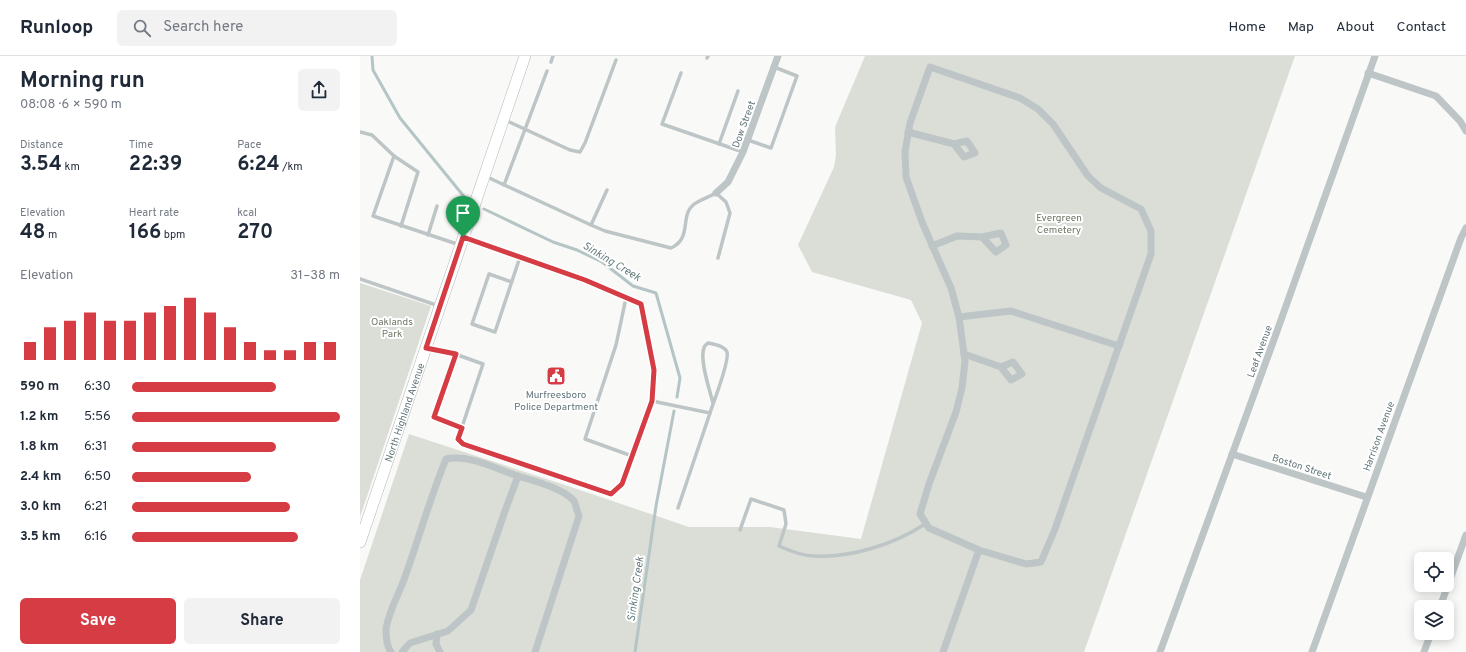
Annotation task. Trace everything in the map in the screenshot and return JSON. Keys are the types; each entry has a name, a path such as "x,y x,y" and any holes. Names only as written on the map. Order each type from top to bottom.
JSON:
{"street":[{"name":"North Highland Avenue","path":"360,542 525,56"},
{"name":"Dow Street","path":"716,193 728,182 743,152 778,56"},
{"name":"Leaf Avenue","path":"1160,652 1279,326 1374,56"},
{"path":"930,67 1020,98 1038,109 1053,124 1088,176 1101,188 1141,209 1151,231 1151,254 1055,529 1041,562 1026,564 979,550 929,528 925,524 920,514 929,484 956,412 962,388 965,362 959,317 951,288 932,246 906,177 905,152 908,132 930,67"},
{"path":"1368,73 1436,96 1460,121 1466,131"},
{"path":"908,132 954,144"},
{"name":"Harrison Avenue","path":"1312,652 1366,497 1460,238 1466,228"},
{"path":"932,246 957,236 982,237"},
{"path":"959,317 1011,311 1119,346"},
{"path":"964,354 1001,367"},
{"name":"Boston Street","path":"1232,454 1366,497"},
{"path":"391,652 389,649 386,630 389,616 405,579 434,486 446,459 456,457 471,460 545,484 561,492 574,502 579,516 535,652"},
{"path":"402,652 410,643 448,631 471,610 518,476"},
{"path":"1443,600 1466,535"},
{"path":"943,652 979,550"},
{"path":"437,634 436,644 440,652"},
{"path":"1424,652 1428,640"}],"lane":[{"path":"551,62 553,56"},
{"path":"504,120 570,150 580,152 585,143 616,60"},
{"path":"748,140 771,148 797,76 774,67"},
{"path":"504,185 547,71"},
{"path":"681,73 662,124 743,152"},
{"path":"719,144 738,91"},
{"path":"360,132 372,135 394,156 418,172 401,226"},
{"path":"394,156 373,216 428,235 462,241 520,257 585,280 641,304 654,370 652,401 622,484 611,494 463,444 458,439 483,364 456,354 426,348"},
{"path":"484,175 605,231 671,248 678,246 681,241 689,211 693,205 716,193 726,202 730,213 718,258"},
{"path":"591,225 607,190"},
{"path":"428,235 437,206"},
{"path":"512,282 489,274 472,324 495,332 512,282 520,257"},
{"path":"360,279 440,306"},
{"path":"626,298 616,345 585,439 632,456"},
{"path":"678,508 710,413 727,361 728,353 725,348 708,343 704,348 703,357 705,374 713,403"},
{"path":"456,354 434,417 462,428"},
{"path":"652,401 710,413"},
{"path":"740,530 751,499 784,510 786,524 779,546 798,553 814,556 838,555 876,547 911,533 925,524"}],"green space":[{"name":"Evergreen Cemetery","path":"865,56 1295,56 1084,652 360,652 360,580 409,434 689,527 770,527 861,539 922,323 911,300 812,272 798,245 834,167 836,155 835,127"},
{"name":"Oaklands Park","path":"360,283 431,306 360,517"}],"waterway":[{"name":"Sinking Creek","path":"372,56 373,70 400,118 466,199"},
{"name":"Sinking Creek","path":"484,209 553,242 577,250 602,262 633,286 656,293 680,378 677,397"},
{"name":"Sinking Creek","path":"635,652 656,506 674,411"}],"place":[{"name":"Murfreesboro Police Department","path":"556,376"}],"route":[{"path":"463,237 585,280 641,304 654,370 652,401 622,484 611,494 463,444 458,439 462,428 434,417 456,354 426,348 463,237"}]}
